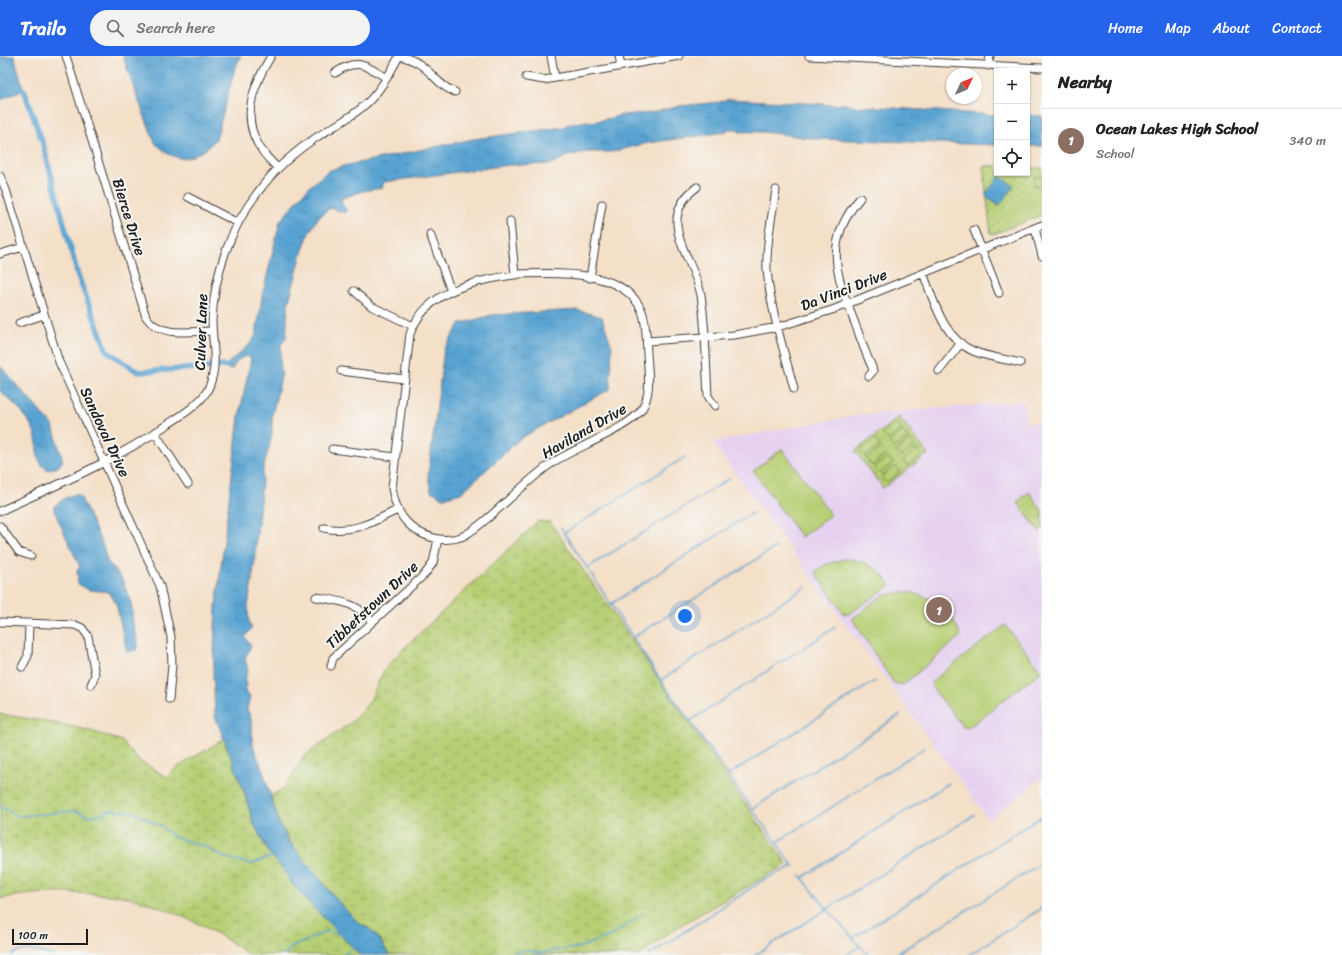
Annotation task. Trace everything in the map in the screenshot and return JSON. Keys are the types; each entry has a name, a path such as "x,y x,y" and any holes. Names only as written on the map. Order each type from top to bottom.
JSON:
{"street":[{"name":"Bierce Drive","path":"66,56 146,317 155,327 167,332 212,331"},
{"path":"271,56 254,88 250,114 257,142 268,158 278,168"},
{"name":"Culver Lane","path":"0,511 105,463 155,433 196,405 206,392 214,367 212,331 214,302 219,272 238,223 258,192 278,168 302,148 354,115 373,98 387,78 399,56"},
{"path":"399,56 411,59 423,66 447,89 455,92"},
{"path":"551,56 555,78"},
{"path":"619,56 621,66"},
{"path":"526,76 538,80 555,78 679,56"},
{"path":"809,56 1042,68"},
{"path":"988,66 990,56"},
{"path":"335,72 352,64 363,64 387,78"},
{"name":"Sandoval Drive","path":"0,176 62,369 155,571 165,601 172,651 169,699"},
{"path":"697,187 682,202 679,210 678,227 680,242 698,285 704,338 708,396 715,406"},
{"path":"776,190 768,240 767,270 778,327 794,389"},
{"path":"188,197 238,223"},
{"path":"860,198 852,207 844,224 836,256 838,280 872,367 872,373 869,376"},
{"path":"590,278 602,204"},
{"path":"510,221 515,275"},
{"path":"1038,226 1042,256"},
{"name":"Da Vinci Drive","path":"647,341 704,338 740,334 778,327 847,304 1038,226"},
{"path":"974,230 999,293"},
{"path":"430,234 451,291"},
{"path":"0,254 23,247"},
{"path":"923,273 943,322 961,343 978,353 1020,363"},
{"name":"Haviland Drive","path":"564,274 590,278 615,283 633,297 644,319 647,341 648,392 642,408 634,418 575,449 552,463 468,534 453,539 438,539 428,536 410,526 398,510 392,488 409,339 413,326 426,307 451,291 474,283 515,275 564,274"},
{"path":"354,291 371,306 413,326"},
{"path":"19,322 44,315"},
{"path":"940,371 961,343"},
{"path":"341,371 404,379"},
{"path":"155,433 188,484"},
{"path":"332,449 395,457"},
{"path":"324,528 342,530 357,528 398,510"},
{"path":"0,526 19,552 31,556"},
{"name":"Tibbetstown Drive","path":"331,666 333,658 431,567 436,555 438,539"},
{"path":"316,597 352,604 364,612 372,622"},
{"path":"0,622 75,625 82,628 88,636 95,675 91,685"},
{"path":"22,667 28,656 29,623"}],"shaded area":[{"path":"1024,401 1026,423 1042,422 1042,778 989,820 712,442 859,415"}],"green space":[{"path":"983,166 994,166 994,176 1030,176 1030,168 1042,168 1042,215 991,235"},
{"path":"1034,176 1042,177 1042,186 1034,186"},
{"path":"899,417 928,454 883,488 855,451"},
{"path":"897,422 902,429 888,440 882,433"},
{"path":"903,431 908,438 894,448 889,442"},
{"path":"875,439 880,446 865,457 860,450"},
{"path":"910,440 915,446 901,457 896,451"},
{"path":"881,448 886,454 872,466 867,459"},
{"path":"782,449 831,515 801,537 753,471"},
{"path":"917,449 922,455 908,466 903,460"},
{"path":"888,457 893,463 879,474 874,468"},
{"path":"895,466 900,472 886,483 881,477"},
{"path":"1029,492 1042,510 1042,529 1039,531 1017,502"},
{"path":"538,521 550,522 787,864 676,928 640,955 389,955 380,940 370,929 360,924 343,907 299,856 279,823 271,796 284,788 303,757 353,721 370,701 383,672 399,653"},
{"path":"844,559 865,563 881,574 891,585 849,614 844,614 815,572 825,565"},
{"path":"909,592 928,598 939,604 949,613 961,636 903,685 894,683 852,619 872,603 883,597"},
{"path":"1005,625 1041,671 968,728 963,727 931,686 932,681"},
{"path":"0,714 88,730 122,741 138,760 167,777 176,768 224,739 244,791 253,822 269,853 284,870 290,881 312,906 360,955 248,955 221,936 188,919 154,905 122,896 82,893 47,893 0,899"}],"water":[{"path":"0,56 14,56 24,90 0,100"},
{"path":"123,56 241,56 235,68 216,139 205,150 188,158 179,158 168,154 155,143"},
{"path":"729,99 838,105 844,104 857,107 863,106 994,115 994,145 821,139 770,133 739,132 737,129 728,129 726,132 648,143 611,152 588,152 570,155 552,164 509,165 384,182 382,188 363,191 342,198 341,202 347,211 345,213 330,208 318,218 309,233 288,305 286,338 281,345 280,370 282,373 272,415 272,435 263,470 253,576 248,606 249,624 252,628 245,637 251,646 245,658 248,670 244,682 247,684 245,692 250,696 247,709 251,718 253,745 263,771 279,823 287,839 343,907 360,924 370,929 380,940 389,955 360,955 312,906 290,881 284,870 269,853 253,822 244,791 215,716 213,674 216,607 239,417 251,358 246,356 238,360 232,369 228,369 225,366 250,344 256,335 262,297 280,221 308,188 328,171 343,166 473,139 564,127 566,125 587,121 593,122 623,115 650,113 680,106 720,102"},
{"path":"1030,115 1042,116 1042,146 1030,146"},
{"path":"999,176 1014,186 999,206 985,195"},
{"path":"577,310 602,317 612,347 610,389 521,438 461,493 443,498 431,491 428,477 444,349 460,324 492,315"},
{"path":"0,366 53,426 63,461 58,467 47,470 39,460 35,435 27,418 10,399 0,391"},
{"path":"76,494 80,496 103,546 107,561 122,579 131,602 133,623 138,645 136,650 127,652 116,603 109,592 89,590 78,584 77,571 80,567 54,511 54,506 67,497"}],"waterway":[{"path":"24,90 43,144 78,276 107,351 138,372 225,366"},
{"path":"564,533 685,457"},
{"path":"587,568 729,479"},
{"path":"611,604 752,513"},
{"path":"561,528 660,679 793,866"},
{"path":"634,637 776,547"},
{"path":"661,680 806,587"},
{"path":"690,721 836,627"},
{"path":"728,775 875,681"},
{"path":"752,809 900,715"},
{"path":"776,843 924,748"},
{"path":"802,878 949,783"},
{"path":"0,806 15,815 20,816 74,811 90,816 102,814 110,810 133,812 161,826 174,837 205,847 226,858 251,864 272,856"},
{"path":"755,955 974,815"},
{"path":"853,938 1042,816"},
{"path":"895,955 1042,863"},
{"path":"649,955 765,879 793,866 795,868"},
{"path":"800,875 827,909 868,955"},
{"path":"969,955 1042,908"},
{"path":"507,955 524,950 540,953 581,947 612,935 642,914"},
{"path":"284,955 292,947 327,931 344,935"},
{"path":"846,955 860,946"},
{"path":"343,955 355,947"},
{"path":"12,955 21,951 54,955"}],"place":[{"name":"Ocean Lakes High School","path":"939,610"}]}
